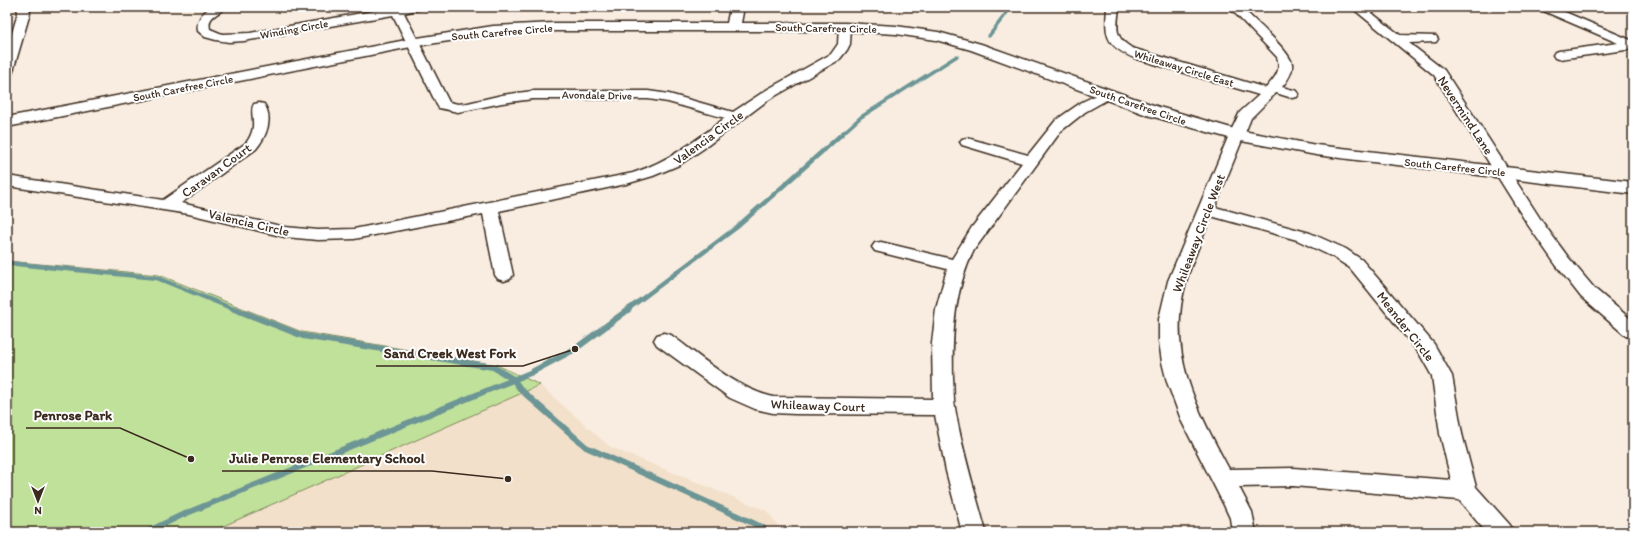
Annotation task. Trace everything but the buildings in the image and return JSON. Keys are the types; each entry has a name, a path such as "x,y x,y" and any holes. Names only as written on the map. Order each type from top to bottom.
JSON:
{"main road":[{"path":"733,27 737,7"},
{"name":"South Carefree Circle","path":"7,122 412,43 472,33 533,28 844,27 896,30 959,42 995,53 1187,122 1236,136 1316,150 1633,188"}],"street":[{"path":"7,71 24,13 23,7"},
{"name":"Winding Circle","path":"220,7 209,13 205,18 203,27 208,34 222,38 258,36 396,9 416,7"},
{"name":"Whileaway Circle East","path":"1113,7 1111,33 1115,43 1120,47 1138,55 1270,91 1292,94"},
{"name":"Whileaway Circle West","path":"1235,7 1283,56 1286,61 1286,72 1270,91 1246,114 1236,136 1177,281 1170,314 1169,338 1175,374 1184,400 1239,510 1244,532"},
{"name":"Nevermind Lane","path":"1357,7 1438,73 1536,225 1576,280 1605,309 1633,331"},
{"path":"1546,8 1575,7"},
{"path":"1546,8 1632,45"},
{"path":"396,9 444,105 458,108 451,122"},
{"name":"Valencia Circle","path":"7,181 196,210 285,232 318,235 354,234 379,230 620,181 652,172 690,153 735,117 779,87 835,57 843,47 845,40 844,27"},
{"path":"1398,39 1432,39"},
{"path":"1559,55 1632,45"},
{"path":"974,532 958,471 944,407 942,343 948,301 957,266 978,231 1062,121 1107,94"},
{"name":"Avondale Drive","path":"458,108 502,99 533,95 648,95 669,98 735,117"},
{"name":"Caravan Court","path":"166,205 251,146 257,139 263,125 259,107"},
{"path":"967,142 1032,161"},
{"path":"490,207 504,275"},
{"name":"Meander Circle","path":"1206,210 1339,247 1356,264 1427,349 1434,360 1442,376 1451,434 1465,491 1500,532"},
{"path":"881,247 957,266"},
{"name":"Whileaway Court","path":"664,340 737,393 755,401 773,405 795,406 944,407"},
{"path":"1223,478 1292,477 1465,491"}],"shaded area":[{"path":"540,385 610,447 767,511 783,532 210,532"}],"green space":[{"path":"7,261 159,275 302,332 497,365 540,385 210,532 7,532"}],"waterway":[{"path":"989,36 1011,7"},
{"path":"842,134 861,117 957,56"},
{"path":"627,310 737,227 843,133"},
{"path":"7,263 157,278 236,310"},
{"path":"234,309 303,336 493,367 514,380"},
{"path":"514,380 530,373 575,349 629,309"},
{"path":"147,532 182,515 514,380"},
{"path":"514,380 521,390 586,447 753,523 763,528 766,532"}],"place":[{"name":"Sand Creek West Fork","path":"575,349"},
{"name":"Penrose Park","path":"191,459"},
{"name":"Julie Penrose Elementary School","path":"508,479"}]}
